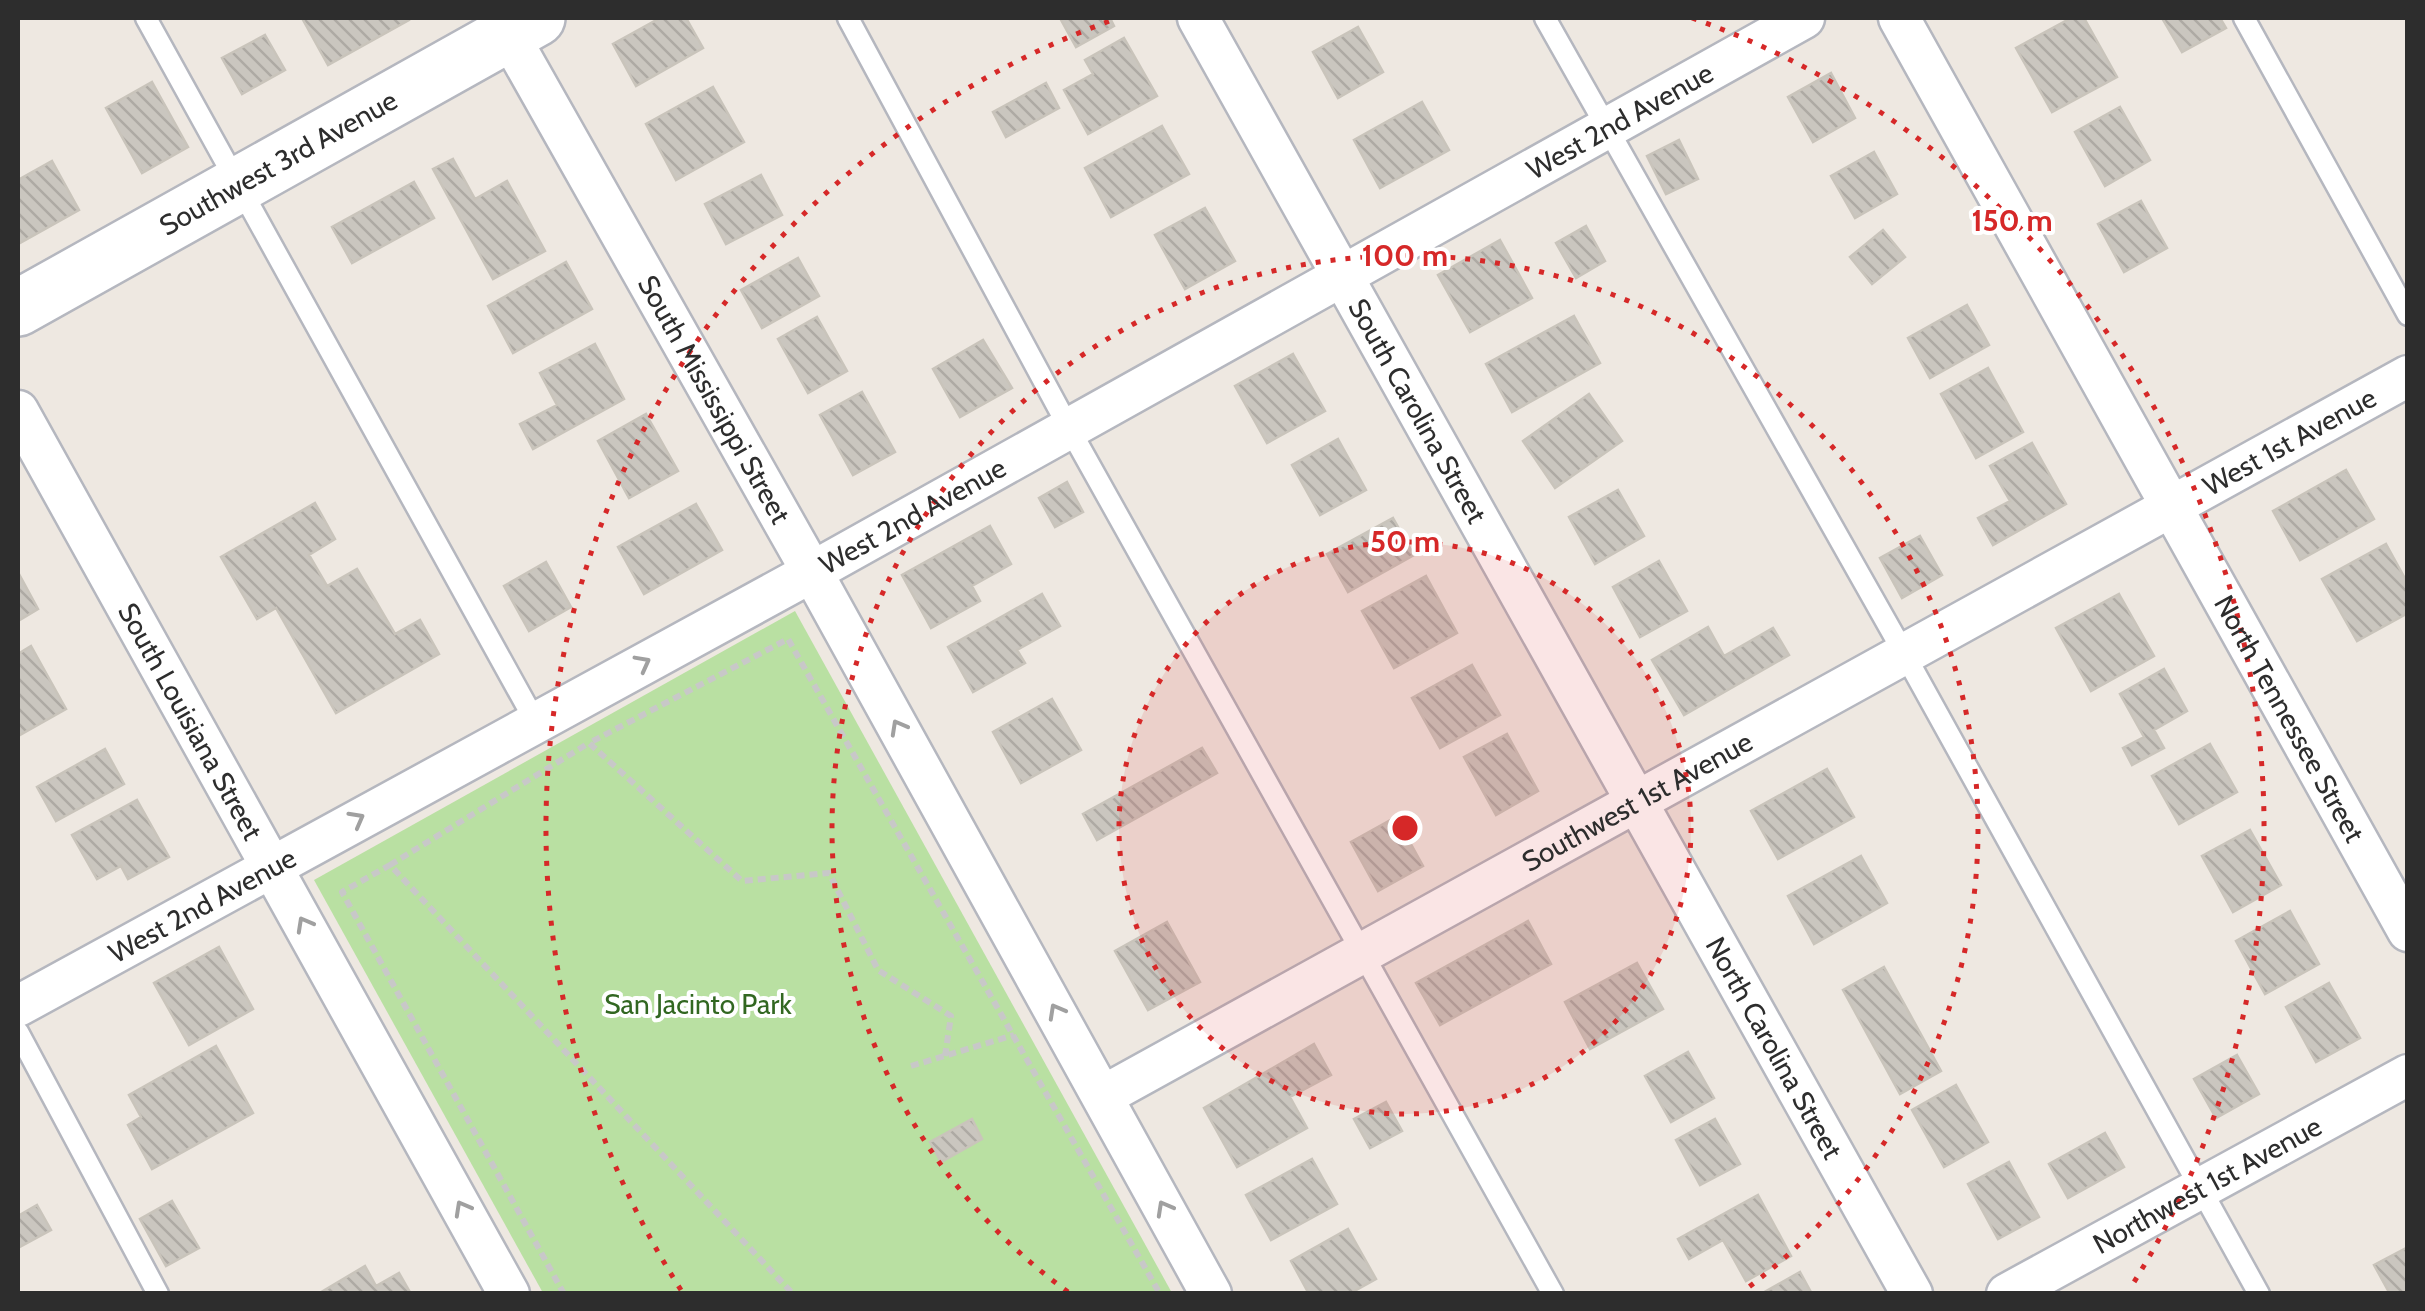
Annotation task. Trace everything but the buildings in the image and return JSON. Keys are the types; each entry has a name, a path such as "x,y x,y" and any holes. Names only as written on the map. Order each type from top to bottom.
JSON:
{"main road":[{"name":"Southwest 3rd Avenue","path":"18,308 514,23"}],"street":[{"name":"South Carolina Street","path":"1198,18 1640,802"},
{"name":"West 2nd Avenue","path":"18,1006 812,572 1804,18"},
{"name":"North Tennessee Street","path":"1899,18 2408,930"},
{"name":"South Mississippi Street","path":"514,23 1211,1294"},
{"name":"West 1st Avenue","path":"2172,507 2408,376"},
{"name":"South Louisiana Street","path":"18,411 509,1294"},
{"name":"Southwest 1st Avenue","path":"1103,1096 2172,507"},
{"name":"North Carolina Street","path":"1640,802 1912,1294"},
{"name":"Northwest 1st Avenue","path":"2007,1294 2408,1076"}],"lane":[{"path":"146,18 536,720"},
{"path":"848,18 1069,428 1553,1294"},
{"path":"1545,18 1905,655 2259,1294"},
{"path":"2244,18 2408,315"},
{"path":"18,1032 158,1294"}],"path":[{"path":"564,1294 342,892 589,744 788,638 1160,1294"},
{"path":"589,744 742,881 829,872 878,970 951,1016 944,1056"},
{"path":"390,865 793,1294"},
{"path":"911,1066 1014,1035"}],"green space":[{"name":"San Jacinto Park","path":"795,611 1172,1293 543,1293 314,880"}]}
